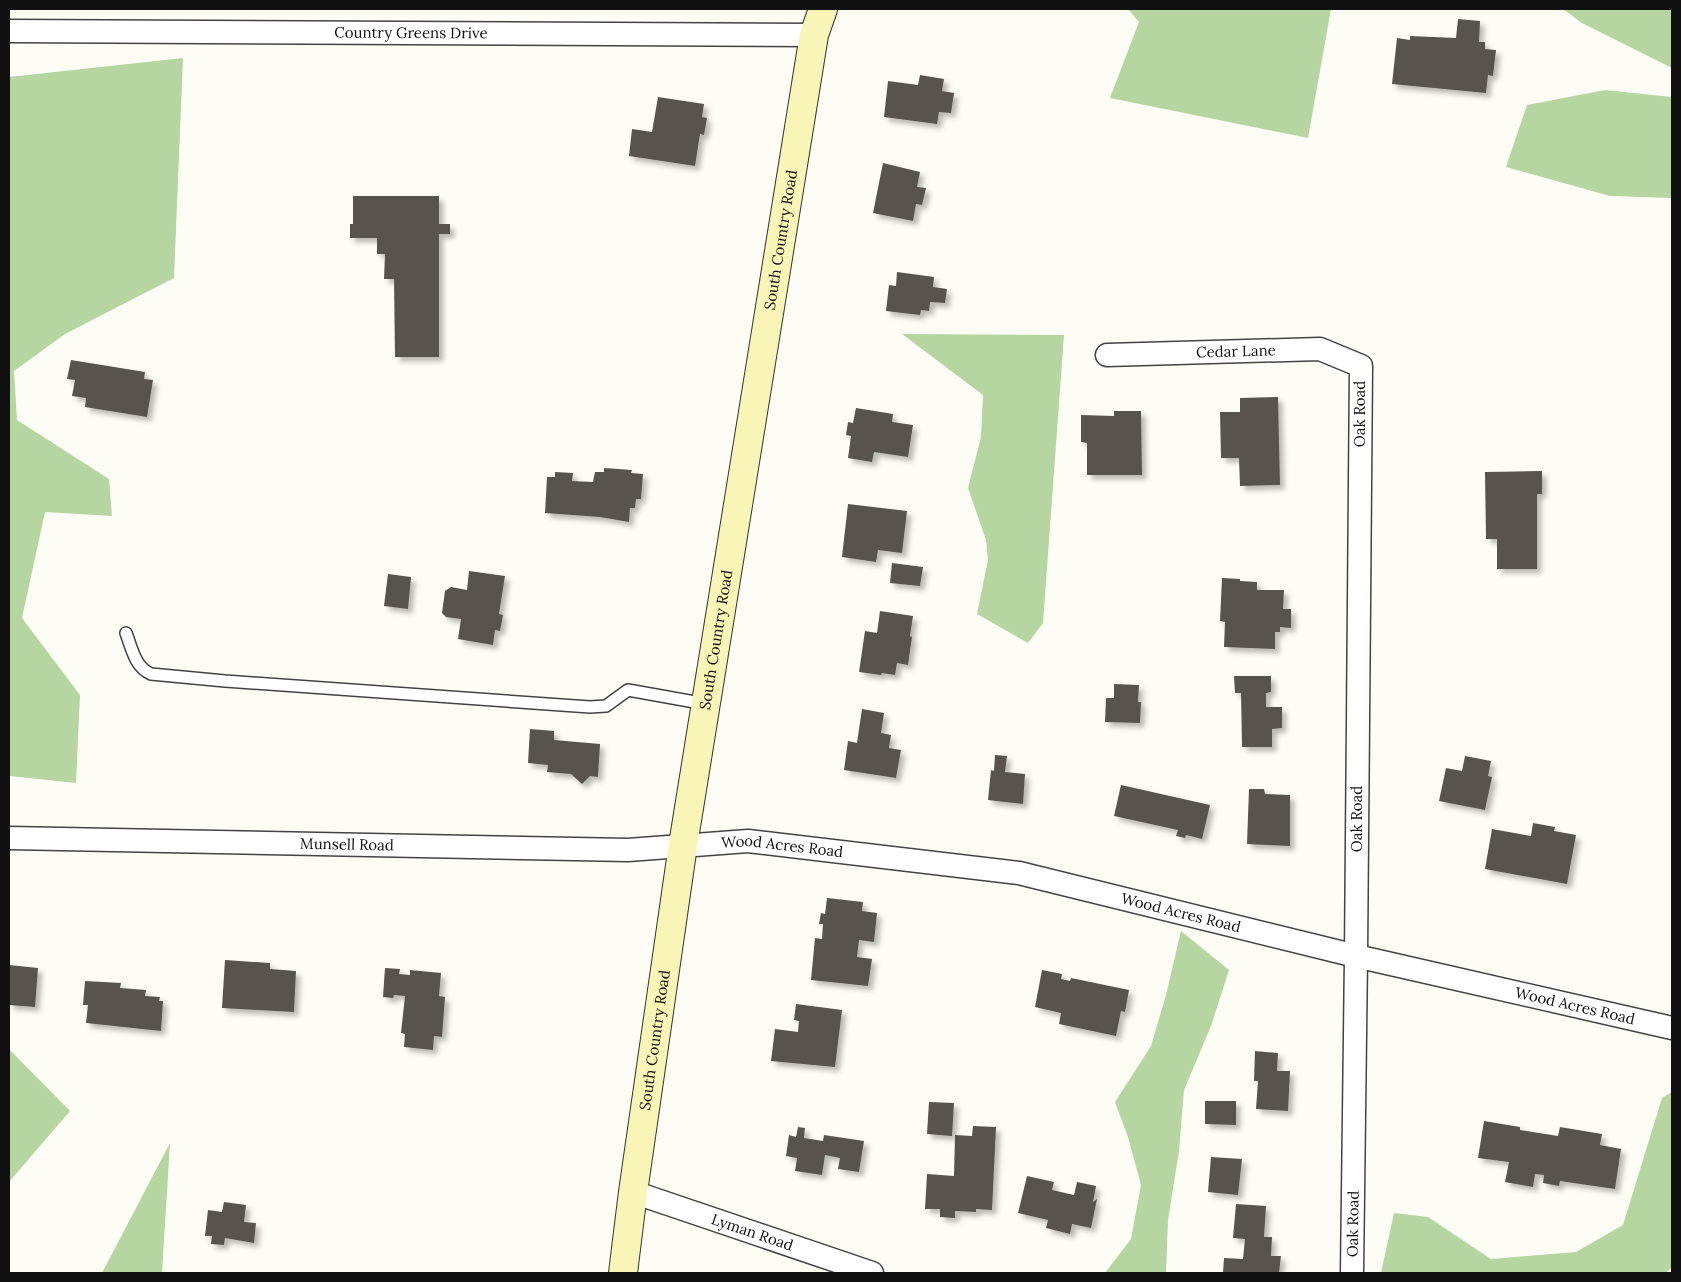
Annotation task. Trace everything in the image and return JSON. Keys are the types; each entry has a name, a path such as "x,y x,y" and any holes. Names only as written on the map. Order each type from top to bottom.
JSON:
{"main road":[{"name":"South Country Road","path":"623,1273 632,1192 683,844 814,34 823,9"}],"street":[{"name":"Country Greens Drive","path":"9,31 814,34"},
{"name":"Cedar Lane","path":"1107,355 1320,348 1361,366"},
{"name":"Oak Road","path":"1352,1273 1361,366"},
{"name":"Munsell Road","path":"9,838 628,850 683,844"},
{"name":"Wood Acres Road","path":"683,844 748,841 1019,874 1356,956 1672,1028"},
{"name":"Lyman Road","path":"632,1192 872,1273"}],"lane":[{"path":"126,633 143,670 152,674 235,682 590,707 606,706 628,690 706,704"}],"green space":[{"path":"1128,9 1331,9 1308,138 1110,98 1139,22"},
{"path":"1563,9 1667,9 1672,11 1672,68 1582,23"},
{"path":"183,58 174,278 65,334 14,371 17,420 109,479 112,516 45,512 22,618 80,695 76,783 9,776 9,77"},
{"path":"1605,90 1672,97 1672,198 1610,196 1506,167 1527,105"},
{"path":"902,334 1064,335 1043,623 1028,643 977,614 988,560 986,540 968,488 981,437 983,395"},
{"path":"1181,931 1229,970 1211,1026 1184,1090 1179,1151 1168,1220 1166,1273 1105,1273 1131,1239 1141,1185 1128,1137 1115,1102 1151,1046 1166,995"},
{"path":"9,1051 70,1111 9,1182"},
{"path":"1672,1092 1672,1267 1666,1273 1381,1273 1394,1213 1428,1217 1491,1259 1576,1252 1623,1225 1662,1098"},
{"path":"170,1143 162,1273 102,1273"}],"building":[{"path":"1458,19 1480,21 1479,42 1485,42 1485,49 1496,50 1493,76 1488,75 1486,93 1392,84 1397,38 1410,40 1410,36 1456,38"},
{"path":"920,75 944,79 942,91 954,93 951,113 939,112 937,124 884,117 888,81 918,85"},
{"path":"658,97 704,104 702,117 707,118 704,135 700,134 695,166 629,156 632,129 652,132"},
{"path":"883,163 920,172 917,187 926,188 922,205 916,204 913,221 873,213"},
{"path":"353,196 439,196 439,224 450,224 450,234 439,234 439,357 395,357 394,279 384,279 385,254 377,254 377,238 350,238 350,224 353,224"},
{"path":"897,272 934,277 933,287 947,289 945,303 930,302 929,311 921,310 920,315 886,311 889,285 896,286"},
{"path":"71,360 145,372 144,379 153,380 147,417 85,407 86,398 72,396 75,380 67,379"},
{"path":"1278,397 1280,485 1240,486 1239,458 1221,458 1220,412 1240,412 1240,398"},
{"path":"856,408 893,414 892,422 913,425 908,457 874,452 872,462 848,458 851,436 846,435 848,422 853,423"},
{"path":"1114,411 1141,411 1142,475 1087,475 1087,443 1081,442 1081,415 1114,416"},
{"path":"604,468 632,470 631,473 643,474 641,499 636,499 635,508 630,508 629,522 600,517 545,513 547,477 555,477 555,472 573,473 572,481 593,482 595,472 604,472"},
{"path":"1542,471 1542,494 1537,494 1537,569 1497,569 1497,539 1486,539 1485,472"},
{"path":"848,504 907,511 902,553 878,550 876,562 842,557"},
{"path":"892,563 923,567 920,586 890,583"},
{"path":"469,571 505,576 499,614 503,615 500,631 495,630 493,645 458,639 461,619 446,617 442,613 445,591 451,587 467,590"},
{"path":"388,574 411,577 408,609 384,606"},
{"path":"1222,578 1257,582 1257,590 1284,590 1283,609 1291,609 1291,628 1280,627 1280,632 1275,632 1275,649 1224,647 1225,622 1220,621"},
{"path":"880,611 913,616 908,665 897,663 895,675 859,672 865,631 877,633"},
{"path":"1234,676 1271,676 1271,692 1266,693 1266,707 1282,707 1282,728 1272,729 1272,747 1242,747 1241,693 1235,693"},
{"path":"1114,684 1139,685 1138,702 1141,702 1140,723 1105,722 1106,698 1114,698"},
{"path":"862,709 884,713 881,733 891,735 889,748 901,750 896,778 844,770 848,741 857,743"},
{"path":"530,729 554,731 554,740 600,744 598,777 590,776 582,784 571,774 547,772 548,765 528,763"},
{"path":"995,755 1007,756 1005,772 1025,774 1023,804 988,800 991,770 994,771"},
{"path":"1465,756 1491,761 1488,776 1492,777 1485,810 1439,801 1446,768 1462,771"},
{"path":"1121,785 1210,805 1202,839 1186,835 1185,838 1176,836 1178,830 1114,816"},
{"path":"1249,789 1264,789 1265,794 1290,795 1290,846 1247,844"},
{"path":"1533,823 1555,827 1554,831 1576,835 1567,884 1485,869 1492,829 1531,836"},
{"path":"827,898 863,902 862,911 877,913 874,942 859,940 857,957 872,959 868,986 811,980 815,938 822,939 823,924 819,924 821,913 825,914"},
{"path":"225,960 270,963 270,969 296,971 294,1012 222,1008"},
{"path":"9,965 38,968 35,1007 9,1005"},
{"path":"385,968 400,969 399,974 410,975 410,970 441,973 439,996 445,997 442,1037 434,1036 433,1050 404,1047 405,1034 401,1033 405,996 383,997"},
{"path":"1042,970 1062,974 1061,979 1070,981 1071,978 1129,990 1125,1012 1121,1011 1116,1036 1059,1024 1061,1013 1035,1007"},
{"path":"85,981 121,983 120,988 146,990 145,996 160,997 159,1001 163,1001 161,1031 86,1023 88,1005 83,1005"},
{"path":"796,1004 842,1010 835,1067 771,1061 775,1029 798,1032 799,1021 794,1020"},
{"path":"1255,1051 1278,1053 1277,1071 1290,1071 1288,1111 1256,1109 1258,1081 1254,1081"},
{"path":"1205,1101 1236,1101 1236,1125 1205,1124"},
{"path":"929,1102 954,1103 952,1136 927,1134"},
{"path":"1484,1121 1520,1127 1520,1130 1558,1136 1560,1127 1602,1134 1600,1145 1621,1149 1615,1189 1560,1181 1559,1186 1543,1183 1544,1175 1535,1174 1533,1187 1505,1182 1509,1162 1478,1158"},
{"path":"973,1126 996,1127 992,1210 976,1209 976,1212 955,1211 955,1218 940,1217 940,1209 925,1209 927,1174 954,1176 955,1135 972,1136"},
{"path":"798,1127 805,1128 804,1138 823,1141 824,1135 864,1141 859,1172 838,1169 840,1158 825,1155 822,1175 795,1171 797,1158 786,1156 789,1135 796,1137"},
{"path":"1211,1157 1242,1159 1238,1195 1208,1192"},
{"path":"1027,1176 1054,1182 1052,1190 1074,1195 1077,1182 1096,1186 1093,1202 1097,1199 1091,1228 1072,1224 1070,1234 1046,1228 1048,1220 1018,1213"},
{"path":"224,1202 246,1205 244,1222 256,1223 254,1243 225,1238 224,1245 211,1244 212,1236 205,1236 208,1210 222,1212"},
{"path":"1236,1204 1266,1206 1264,1237 1272,1237 1271,1256 1281,1256 1279,1273 1223,1273 1224,1258 1243,1259 1245,1239 1233,1238"}]}
